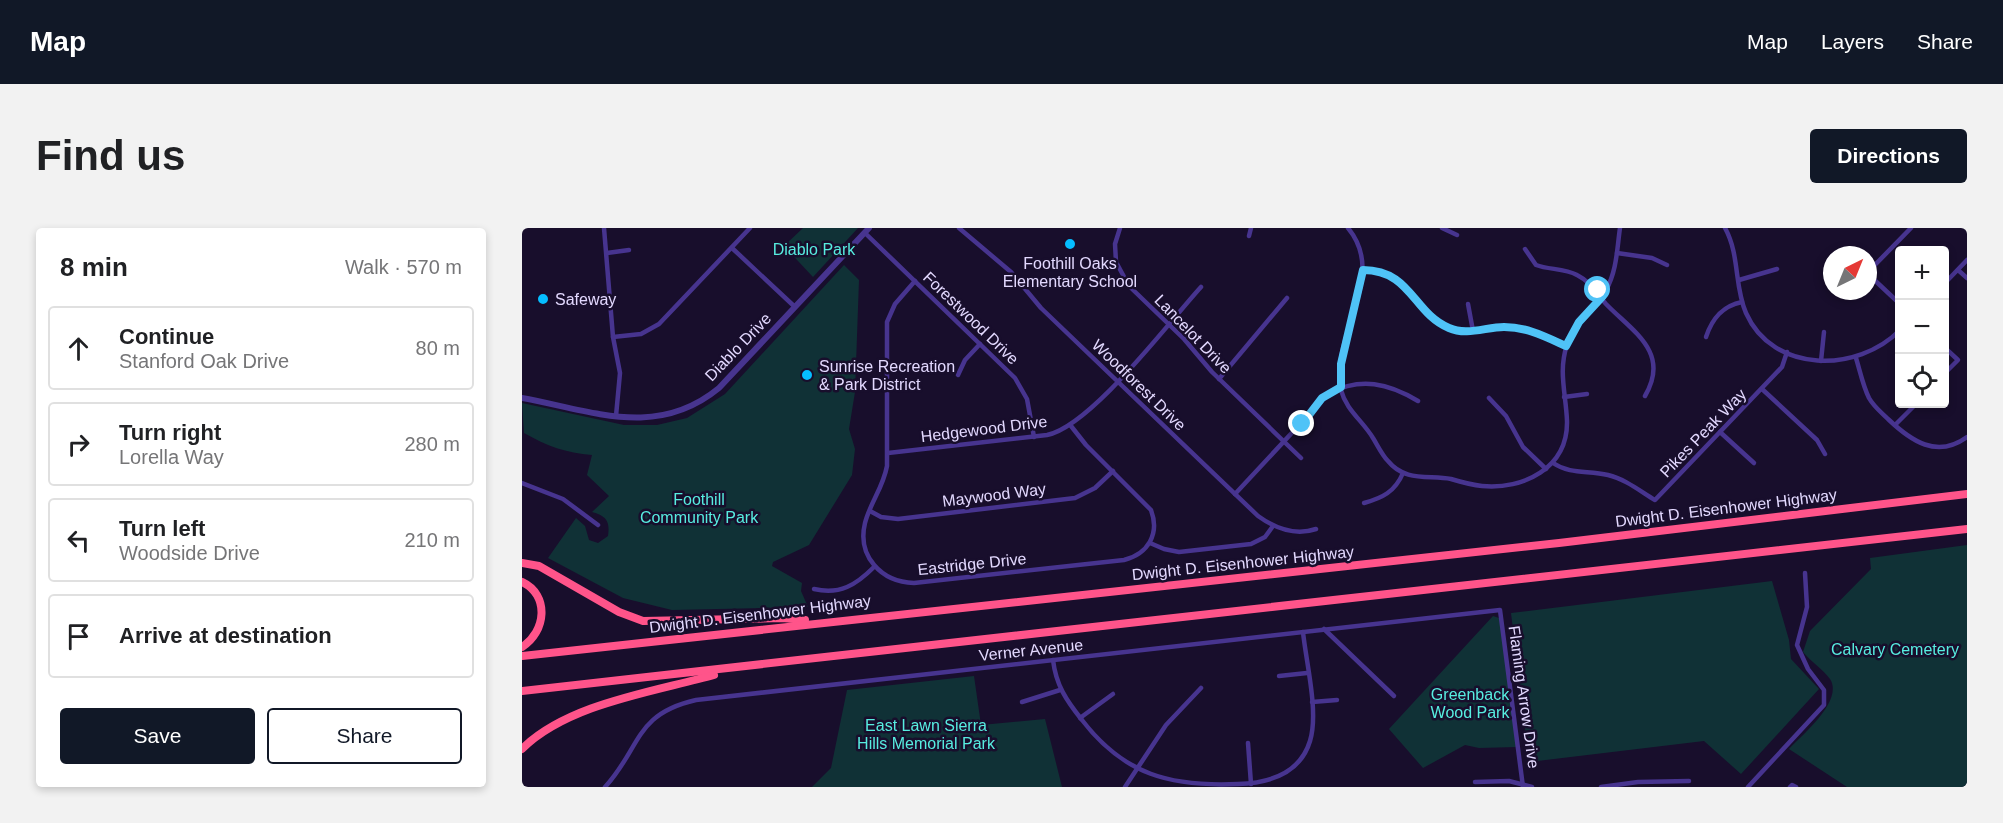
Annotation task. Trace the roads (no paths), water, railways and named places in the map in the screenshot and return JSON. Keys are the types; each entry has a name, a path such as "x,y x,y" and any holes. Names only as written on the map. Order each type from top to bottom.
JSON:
{"highway":[{"path":"1951,495 1967,488"},
{"name":"Dwight D. Eisenhower Highway","path":"522,656 1559,543 1967,494"},
{"path":"522,691 1967,529"},
{"path":"522,564 539,566 619,612 643,621 782,618 820,622"},
{"path":"522,582 538,597 542,615 538,631 522,647"},
{"path":"522,750 551,726 578,714 737,668"}],"street":[{"path":"604,228 613,337 620,373 616,416"},
{"path":"613,337 641,333 659,324 750,228"},
{"name":"Woodforest Drive","path":"958,228 1011,272 1041,308 1258,516 1273,526 1295,532 1316,529"},
{"name":"Lancelot Drive","path":"1120,228 1115,253 1119,270 1129,286 1219,379 1301,458"},
{"path":"1250,236 1251,228"},
{"path":"1348,228 1360,249 1363,270 1341,364 1341,387 1349,408 1367,430 1383,456 1403,473 1415,477 1445,478 1494,487 1526,482 1546,469 1561,448 1566,432 1562,372 1566,346 1579,322 1602,297 1611,278 1620,228"},
{"path":"1442,228 1456,235"},
{"path":"1725,228 1734,251 1742,302 1748,317 1759,331 1787,352 1821,362 1856,358 1882,346 1895,334"},
{"path":"1877,264 1911,228"},
{"name":"Forestwood Drive","path":"867,230 915,281 1020,384 1027,399 1034,436"},
{"name":"Diablo Drive","path":"522,398 638,419 660,417 700,403 719,388 867,230"},
{"path":"732,248 795,307"},
{"path":"1525,249 1536,264 1579,275 1598,290 1602,297 1638,333 1650,351 1652,378 1645,396"},
{"path":"607,253 629,250"},
{"path":"1617,253 1648,257 1667,265"},
{"path":"1949,279 1967,260"},
{"path":"1739,280 1776,269"},
{"path":"1363,270 1376,271 1397,280 1437,321 1448,328 1473,331 1514,327 1532,331 1566,346"},
{"path":"1958,270 1967,278"},
{"path":"814,589 830,591 848,588 874,567 864,543 864,526 885,477 888,453 888,322 895,304 915,281"},
{"path":"1877,282 1895,300"},
{"name":"Hedgewood Drive","path":"888,453 1052,434 1071,426 1117,381 1202,287"},
{"path":"1219,379 1287,298"},
{"path":"1706,337 1718,314 1732,304 1742,302"},
{"path":"1468,304 1473,331"},
{"path":"1821,362 1824,332"},
{"path":"958,375 964,360 980,344"},
{"name":"Pikes Peak Way","path":"1552,463 1574,473 1605,474 1623,481 1655,500 1782,367 1787,352"},
{"path":"1949,352 1958,360 1949,369"},
{"path":"1856,358 1870,399 1914,441 1930,447 1951,446 1967,437"},
{"path":"1235,494 1285,442 1322,398 1341,387 1356,384 1378,385 1398,391 1418,401"},
{"path":"1762,389 1817,440 1825,454"},
{"path":"1564,397 1587,394"},
{"path":"1489,398 1506,416 1523,447 1546,469"},
{"path":"1895,425 1912,408"},
{"path":"1071,426 1086,445 1151,510 1155,526 1150,543 1179,552 1251,544 1265,537 1273,526"},
{"path":"1720,432 1754,463"},
{"name":"Maywood Way","path":"870,511 898,519 1076,498 1095,488 1113,471"},
{"path":"1364,503 1385,495 1398,484 1403,473"},
{"path":"522,483 563,499 598,525"},
{"name":"Eastridge Drive","path":"874,567 890,578 914,583 1124,560 1140,554 1150,543"},
{"path":"1748,787 1824,705 1824,690 1808,669 1797,645 1807,607 1805,573"},
{"name":"Verner Avenue","path":"604,787 644,728 671,706 696,700 1500,610"},
{"name":"Flaming Arrow Drive","path":"1500,610 1524,786"},
{"path":"1324,629 1394,696"},
{"path":"1053,660 1060,690 1080,718 1105,747 1138,769 1165,780 1188,785 1251,784 1279,777 1301,758 1311,740 1312,702 1303,632"},
{"path":"1278,676 1307,673"},
{"path":"1125,787 1166,725 1201,688"},
{"path":"1022,702 1060,690"},
{"path":"1080,718 1113,694"},
{"path":"1312,702 1337,700"},
{"path":"1248,743 1251,784"},
{"path":"1474,782 1509,781 1532,787"},
{"path":"1601,787 1689,781"},
{"path":"1790,787 1792,785 1796,787"}],"place":[{"name":"Foothill Oaks Elementary School","path":"1070,244"},
{"name":"Safeway","path":"543,299"},
{"name":"Sunrise Recreation & Park District","path":"807,375"}],"park label":[{"name":"Diablo Park","path":"814,249"},
{"name":"Foothill Community Park","path":"699,508"},
{"name":"Calvary Cemetery","path":"1895,649"},
{"name":"Greenback Wood Park","path":"1470,703"},
{"name":"East Lawn Sierra Hills Memorial Park","path":"926,734"}]}
